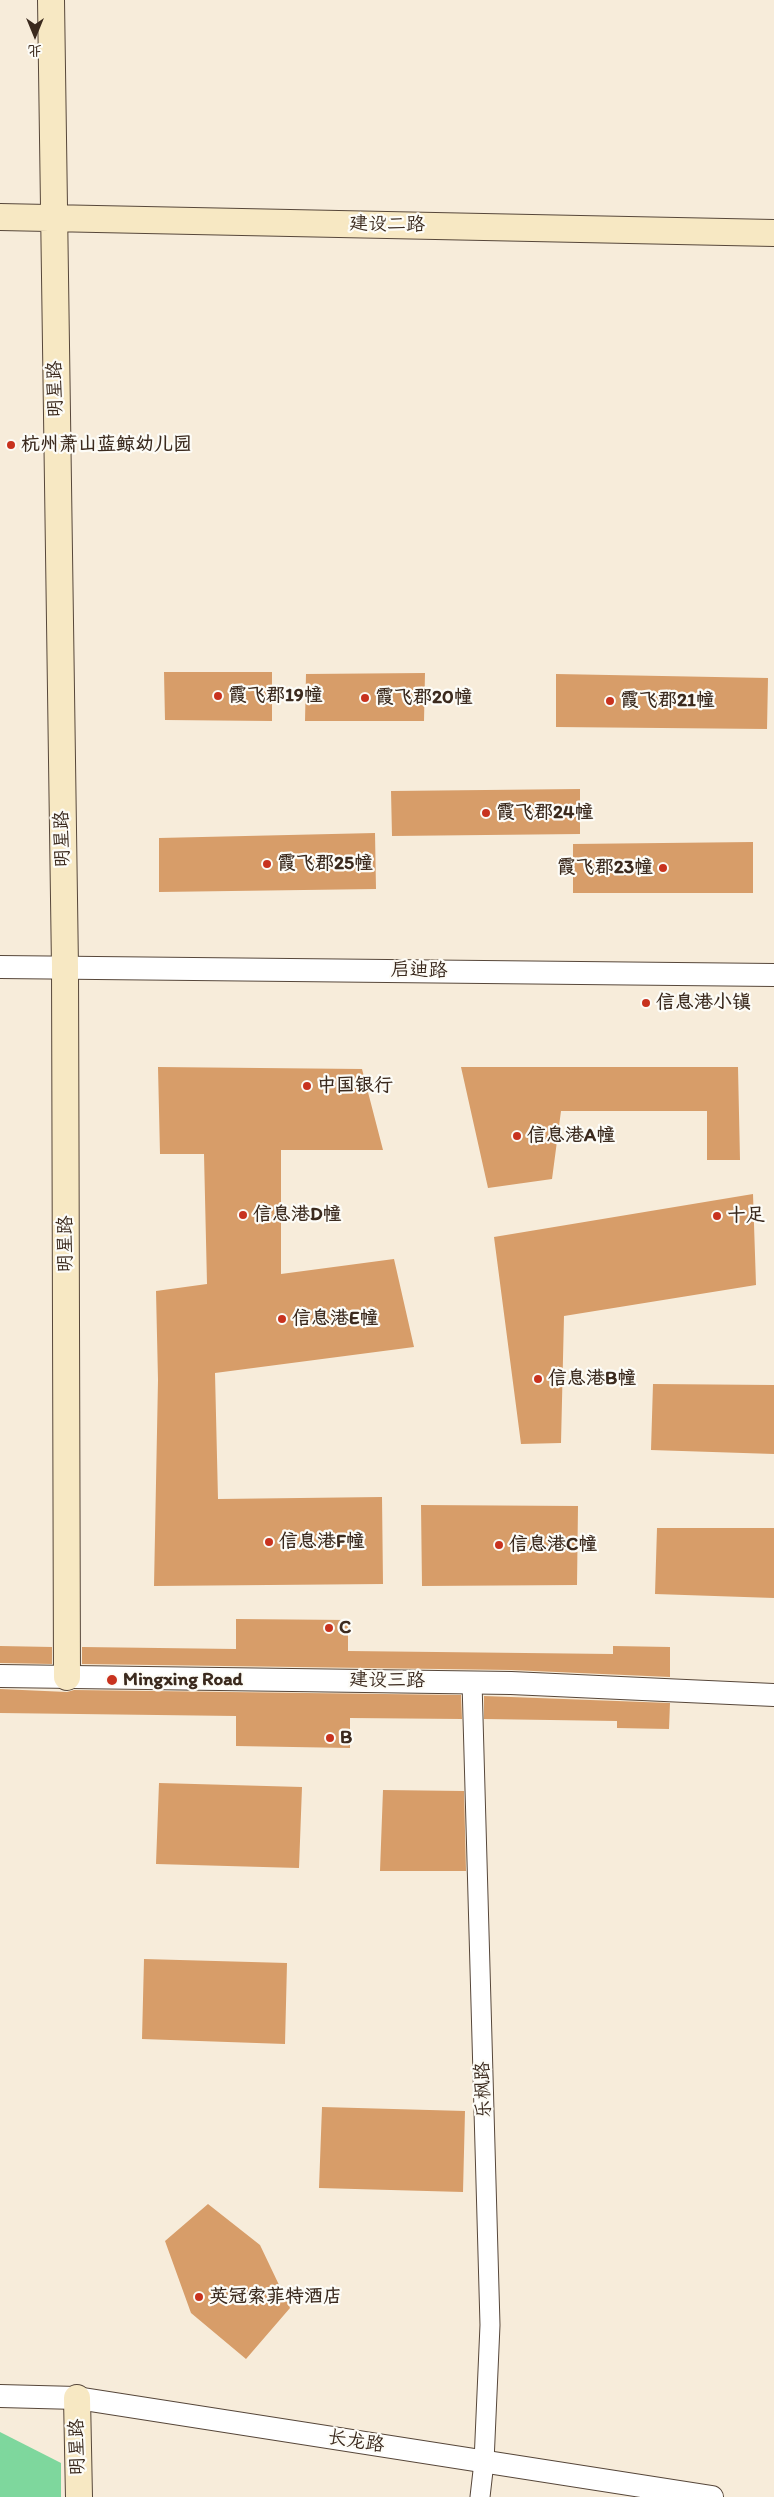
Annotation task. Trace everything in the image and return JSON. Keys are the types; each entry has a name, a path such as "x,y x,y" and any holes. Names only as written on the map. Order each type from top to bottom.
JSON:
{"main road":[{"name":"明星路","path":"51,0 65,967 67,1677"},
{"name":"建设二路","path":"0,217 774,233"},
{"name":"明星路","path":"77,2398 79,2497"}],"street":[{"name":"启迪路","path":"0,967 774,976"},
{"name":"建设三路","path":"0,1676 472,1682 774,1695"},
{"name":"乐枫路","path":"472,1682 490,2325 484,2462 480,2497"},
{"name":"长龙路","path":"0,2396 77,2398 712,2497"}],"green space":[{"path":"0,2432 61,2463 61,2497 0,2497"}],"building":[{"name":"霞飞郡19幢","path":"164,672 272,672 272,721 165,720"},
{"name":"霞飞郡20幢","path":"425,673 424,721 305,721 306,674"},
{"path":"556,674 768,678 767,729 556,727"},
{"name":"霞飞郡24幢","path":"580,789 580,834 392,836 391,791"},
{"name":"霞飞郡25幢","path":"375,833 376,889 159,892 159,838"},
{"name":"霞飞郡23幢","path":"753,842 753,893 573,893 573,844"},
{"path":"158,1067 362,1069 383,1150 281,1150 281,1274 394,1259 414,1347 215,1373 218,1499 382,1497 383,1584 154,1586 158,1380 156,1291 207,1284 204,1154 160,1154"},
{"name":"信息港A幢","path":"461,1067 738,1067 740,1160 707,1160 707,1111 561,1111 552,1179 488,1188"},
{"name":"信息港B幢","path":"753,1194 756,1285 564,1316 561,1443 521,1444 494,1237"},
{"path":"653,1384 774,1385 774,1454 651,1450"},
{"name":"信息港C幢","path":"421,1505 578,1506 577,1585 422,1586"},
{"path":"657,1528 774,1528 774,1598 655,1594"},
{"path":"236,1619 348,1620 348,1651 613,1654 613,1646 670,1647 670,1677 511,1670 82,1664 82,1647 236,1649"},
{"path":"0,1646 52,1647 52,1664 0,1663"},
{"path":"0,1689 67,1692 74,1690 461,1695 462,1719 350,1718 350,1748 236,1746 236,1716 0,1713"},
{"path":"484,1696 670,1703 669,1729 617,1728 617,1721 484,1719"},
{"path":"159,1783 302,1787 299,1868 156,1864"},
{"path":"383,1790 464,1791 466,1871 380,1871"},
{"path":"144,1959 287,1963 285,2044 142,2039"},
{"path":"322,2107 465,2111 463,2192 319,2188"},
{"path":"208,2204 260,2245 290,2308 246,2359 191,2313 165,2241"}],"place":[{"name":"杭州萧山蓝鲸幼儿园","path":"11,445"},
{"name":"霞飞郡19幢","path":"218,696"},
{"name":"霞飞郡20幢","path":"365,698"},
{"name":"霞飞郡21幢","path":"610,701"},
{"name":"霞飞郡24幢","path":"486,813"},
{"name":"霞飞郡25幢","path":"267,864"},
{"name":"霞飞郡23幢","path":"663,868"},
{"name":"信息港小镇","path":"646,1003"},
{"name":"中国银行","path":"307,1086"},
{"name":"信息港A幢","path":"517,1136"},
{"name":"信息港D幢","path":"243,1215"},
{"name":"十足","path":"717,1216"},
{"name":"信息港E幢","path":"282,1319"},
{"name":"信息港B幢","path":"538,1379"},
{"name":"信息港F幢","path":"269,1542"},
{"name":"信息港C幢","path":"499,1545"},
{"name":"C","path":"329,1628"},
{"name":"Mingxing Road","path":"112,1680"},
{"name":"B","path":"330,1738"},
{"name":"英冠索菲特酒店","path":"199,2297"}]}
